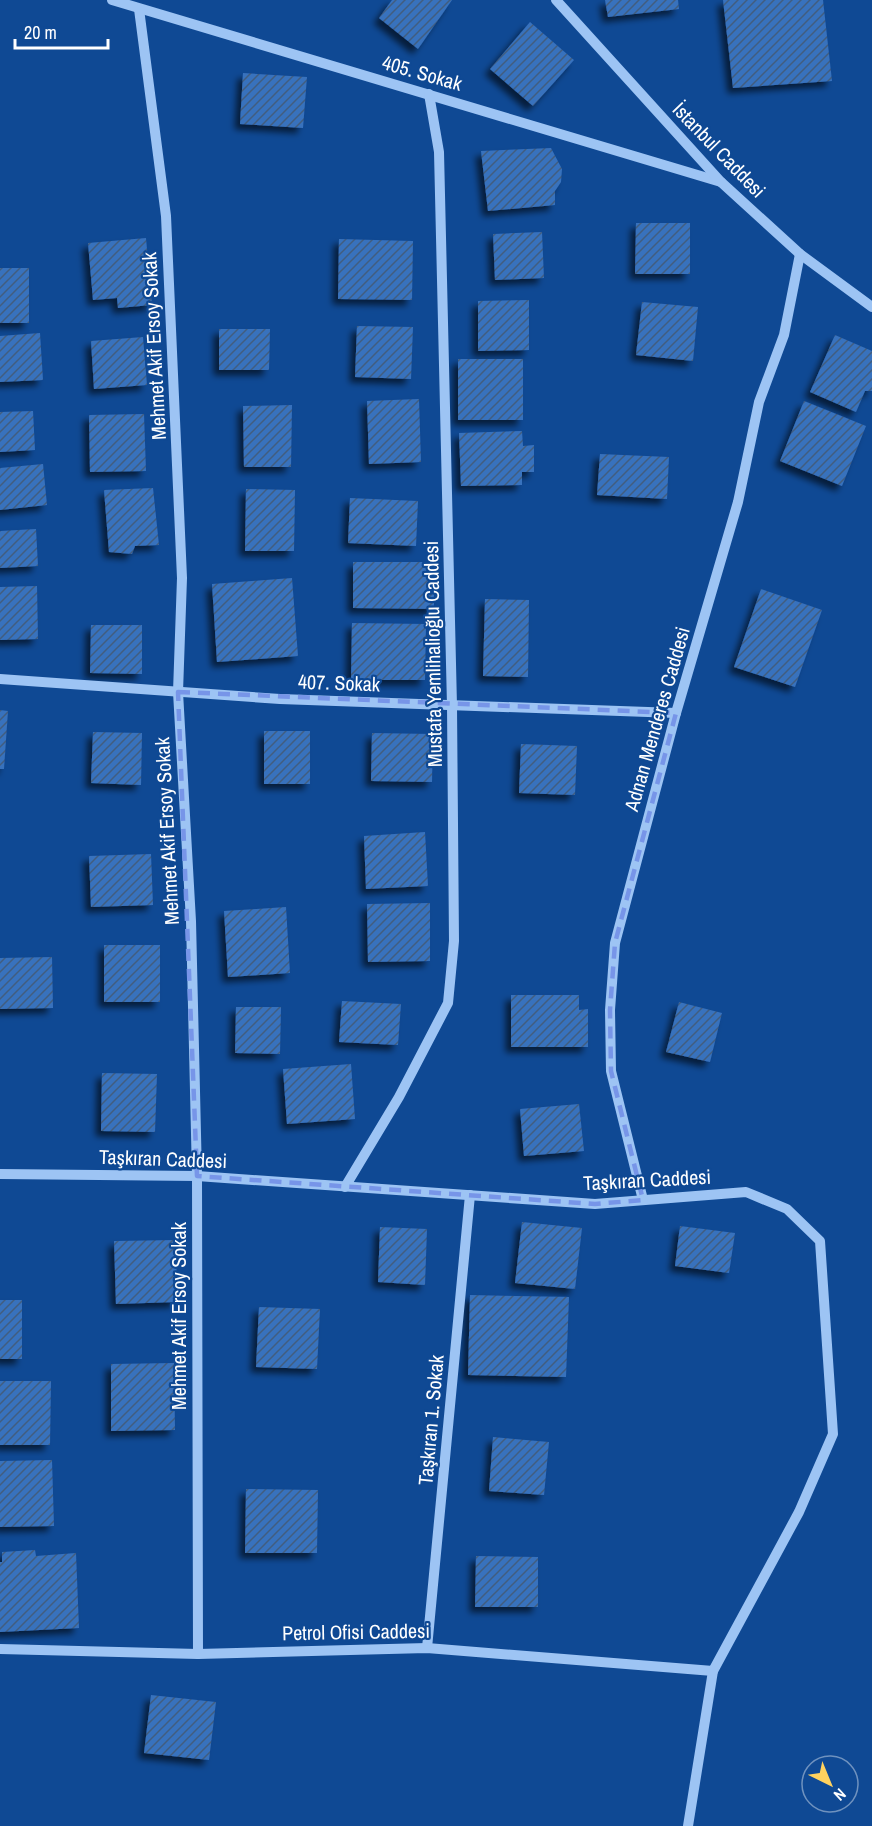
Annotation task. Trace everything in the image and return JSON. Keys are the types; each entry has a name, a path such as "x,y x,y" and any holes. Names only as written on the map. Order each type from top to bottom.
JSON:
{"street":[{"name":"405. Sokak","path":"112,0 721,182"},
{"name":"İstanbul Caddesi","path":"556,0 721,182 800,254 872,307"},
{"name":"Mehmet Akif Ersoy Sokak","path":"139,9 166,216 182,578 178,692 190,921 197,1176 198,1654"},
{"name":"Mustafa Yemlihalioğlu Caddesi","path":"345,1187 399,1097 448,1002 454,941 452,706 439,152 429,94"},
{"name":"Adnan Menderes Caddesi","path":"643,1200 611,1071 610,1010 615,943 676,713 738,502 759,402 784,335 800,254"},
{"name":"407. Sokak","path":"0,679 291,699 676,713"},
{"name":"Taşkıran Caddesi","path":"0,1174 197,1176 595,1204 746,1192 787,1209 820,1241 833,1434 799,1512 713,1671 688,1826"},
{"name":"Taşkıran 1. Sokak","path":"427,1648 470,1195"},
{"name":"Petrol Ofisi Caddesi","path":"0,1649 198,1654 427,1648 713,1671"}],"highlighted area":[{"path":"178,692 676,713 615,943 610,1010 611,1071 643,1200 595,1204 197,1176"}],"building":[{"path":"392,0 452,0 418,49 379,18"},
{"path":"605,0 678,0 679,9 608,17"},
{"path":"723,0 823,0 832,81 733,88"},
{"path":"530,22 574,60 533,106 490,69"},
{"path":"243,73 307,77 303,128 240,124"},
{"path":"551,148 562,169 561,182 555,191 555,205 488,211 481,151"},
{"path":"636,223 690,223 690,274 635,274"},
{"path":"542,232 544,278 495,280 493,234"},
{"path":"146,238 152,305 118,308 117,298 93,300 88,243"},
{"path":"339,239 413,241 412,300 338,299"},
{"path":"0,268 29,268 29,323 0,323"},
{"path":"529,300 529,350 478,351 478,301"},
{"path":"642,302 698,307 693,361 636,355"},
{"path":"357,326 413,327 411,379 355,377"},
{"path":"219,329 270,329 269,370 219,370"},
{"path":"40,333 43,380 0,382 0,336"},
{"path":"835,335 872,351 872,391 865,391 856,412 810,392"},
{"path":"143,337 147,385 94,389 91,341"},
{"path":"458,359 523,359 523,420 458,420"},
{"path":"419,399 421,462 369,464 367,401"},
{"path":"804,401 866,426 842,486 780,461"},
{"path":"292,405 291,467 244,467 243,406"},
{"path":"33,411 35,450 0,452 0,412"},
{"path":"144,414 146,471 90,472 89,415"},
{"path":"522,431 523,446 534,445 534,472 522,472 522,485 461,486 459,433"},
{"path":"600,454 669,457 667,499 597,495"},
{"path":"43,464 47,505 0,510 0,468"},
{"path":"153,488 159,545 135,546 132,554 109,552 104,490"},
{"path":"246,489 295,490 294,551 245,551"},
{"path":"350,498 418,501 416,546 348,543"},
{"path":"36,529 38,566 0,568 0,531"},
{"path":"353,562 434,562 434,609 353,608"},
{"path":"292,578 298,656 217,662 212,584"},
{"path":"37,586 38,639 0,640 0,587"},
{"path":"761,589 822,610 795,687 734,667"},
{"path":"485,599 529,600 528,677 483,676"},
{"path":"352,623 426,624 425,680 351,680"},
{"path":"91,625 142,625 142,674 90,673"},
{"path":"0,710 8,711 4,769 0,769"},
{"path":"264,731 310,731 310,784 264,784"},
{"path":"93,732 142,733 141,785 91,783"},
{"path":"372,733 433,734 432,782 371,781"},
{"path":"521,744 577,746 575,795 519,793"},
{"path":"425,832 428,886 366,889 364,836"},
{"path":"151,854 153,905 91,907 89,856"},
{"path":"430,903 430,961 368,962 367,904"},
{"path":"286,907 290,973 228,977 224,911"},
{"path":"104,945 160,945 160,1002 104,1002"},
{"path":"52,957 53,1008 0,1009 0,958"},
{"path":"511,995 579,995 579,1010 588,1009 588,1047 511,1047"},
{"path":"342,1001 401,1004 398,1045 339,1042"},
{"path":"679,1002 722,1013 710,1062 666,1052"},
{"path":"236,1007 281,1007 280,1054 235,1053"},
{"path":"351,1064 355,1119 287,1124 283,1069"},
{"path":"102,1073 157,1074 155,1132 101,1131"},
{"path":"579,1104 584,1151 524,1156 520,1109"},
{"path":"522,1222 582,1228 575,1289 515,1283"},
{"path":"680,1226 735,1233 729,1273 675,1266"},
{"path":"380,1227 427,1229 425,1285 378,1282"},
{"path":"176,1240 177,1302 116,1304 114,1241"},
{"path":"470,1295 569,1297 566,1377 468,1375"},
{"path":"0,1300 22,1300 22,1359 0,1359"},
{"path":"259,1307 320,1309 317,1369 256,1367"},
{"path":"174,1363 175,1430 111,1431 111,1364"},
{"path":"0,1381 51,1381 50,1445 0,1445"},
{"path":"493,1437 549,1442 544,1495 489,1491"},
{"path":"52,1460 54,1526 0,1527 0,1461"},
{"path":"246,1489 318,1490 317,1553 245,1553"},
{"path":"35,1550 36,1556 76,1553 79,1628 0,1632 2,1552"},
{"path":"476,1556 538,1557 538,1607 475,1607"},
{"path":"151,1695 216,1702 209,1760 144,1753"}]}
